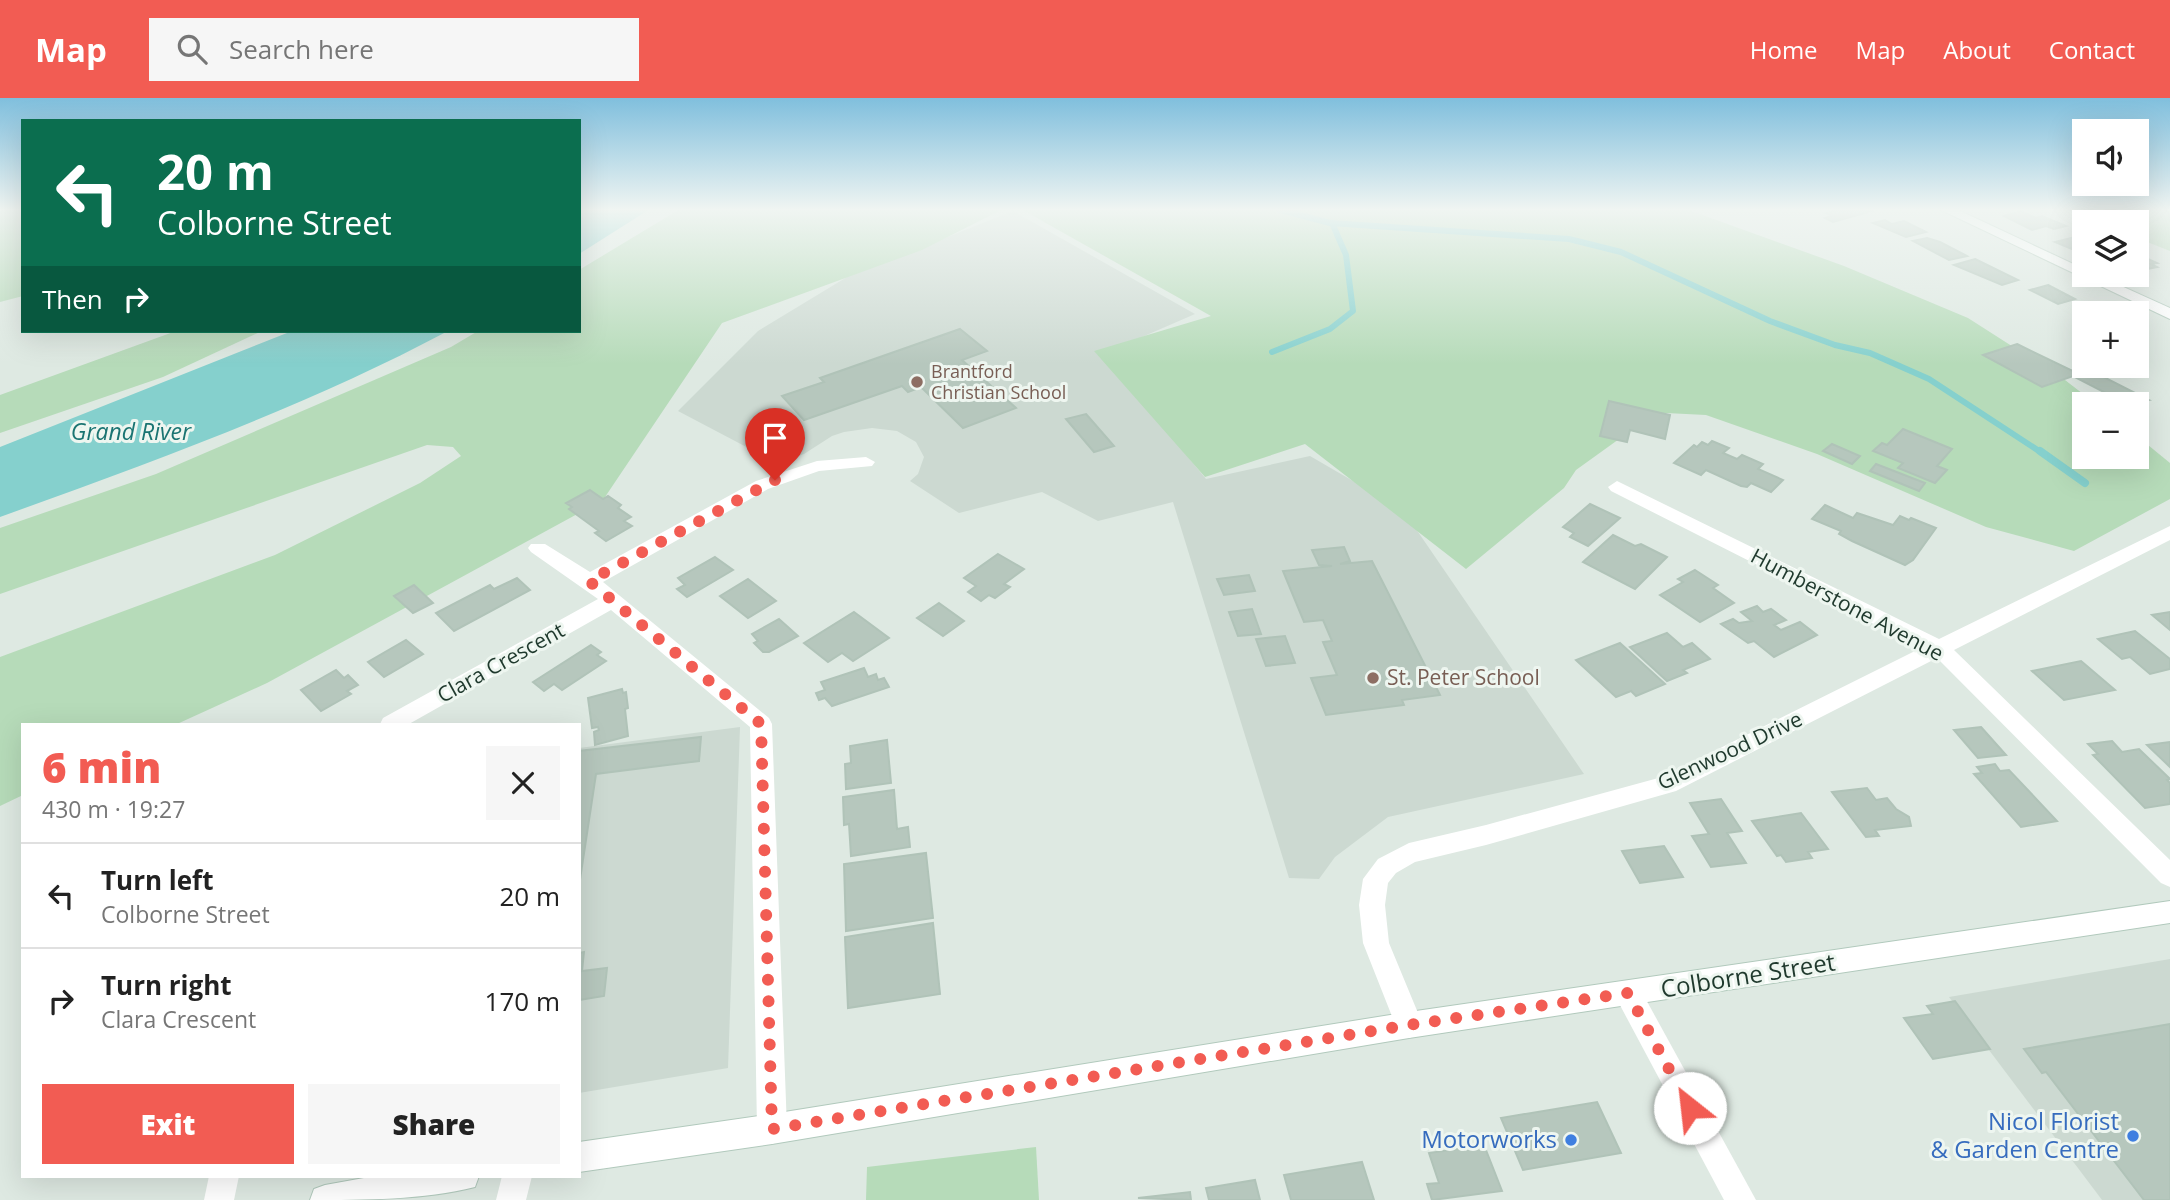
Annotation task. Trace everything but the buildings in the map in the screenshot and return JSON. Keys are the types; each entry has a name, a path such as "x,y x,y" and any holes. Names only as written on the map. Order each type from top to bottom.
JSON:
{"street":[{"path":"2056,260 2072,268"},
{"path":"2113,287 2170,314"},
{"path":"589,581 762,485 817,466 866,462"},
{"name":"Humberstone Avenue","path":"1617,487 1939,648 2170,876"},
{"name":"Glenwood Drive","path":"1409,1025 1376,943 1372,905 1376,879 1387,866 1409,853 1486,835 1668,784 2170,532"},
{"path":"538,548 589,581 761,724 772,1129"},
{"name":"Clara Crescent","path":"393,723 611,601"},
{"name":"Colborne Street","path":"581,1157 772,1129 1409,1025 2170,912"},
{"path":"1628,993 1741,1200"},
{"path":"219,1200 224,1178"},
{"path":"325,1200 452,1178"},
{"path":"511,1200 516,1178"}],"shaded area":[{"path":"889,260 1100,260 1195,314 1103,354 1206,479 1310,456 1403,510 1584,774 1388,817 1335,857 1319,879 1289,878 1173,502 1098,521 1042,492 959,513 910,481 918,474 924,457 916,442 897,431 872,428 844,432 832,436 804,454 777,463 678,411 758,331 847,277"},
{"path":"740,727 728,1068 581,1093 581,748"},
{"path":"2170,959 2170,1200 2102,1200 1949,997"}],"green space":[{"path":"0,260 21,260 21,297 0,302"},
{"path":"595,260 893,260 722,323 603,500 267,683 179,723 21,723 21,796 0,806 0,657 275,555 420,483 461,456 453,447 427,445 0,594 0,528 156,474 451,347 475,333 581,333 581,269"},
{"path":"1112,260 1829,260 1968,318 2065,380 2080,392 2072,392 2072,469 2149,469 2149,446 2170,463 2170,499 2074,551 1986,527 1817,454 1706,415 1666,413 1633,429 1576,470 1564,488 1466,569 1305,444 1205,477 1094,351 1211,316"},
{"path":"170,333 258,333 163,377 0,433 0,395"},
{"path":"1036,1147 1039,1200 866,1200 867,1167"}],"water":[{"name":"Grand River","path":"287,333 444,333 394,359 283,409 171,454 0,517 0,447"}],"waterway":[{"path":"1272,352 1330,329 1353,311 1347,260"},
{"path":"1639,260 1770,321 1835,345 1870,353 1929,379 2042,453"},
{"path":"2040,451 2085,483"}],"place":[{"name":"Brantford Christian School","path":"917,382"},
{"name":"St. Peter School","path":"1373,678"},
{"name":"Nicol Florist & Garden Centre","path":"2133,1136"},
{"name":"Motorworks","path":"1571,1140"}],"route":[{"path":"775,480 589,581 761,724 772,1129 1409,1025 1628,993 1690,1108"}]}
